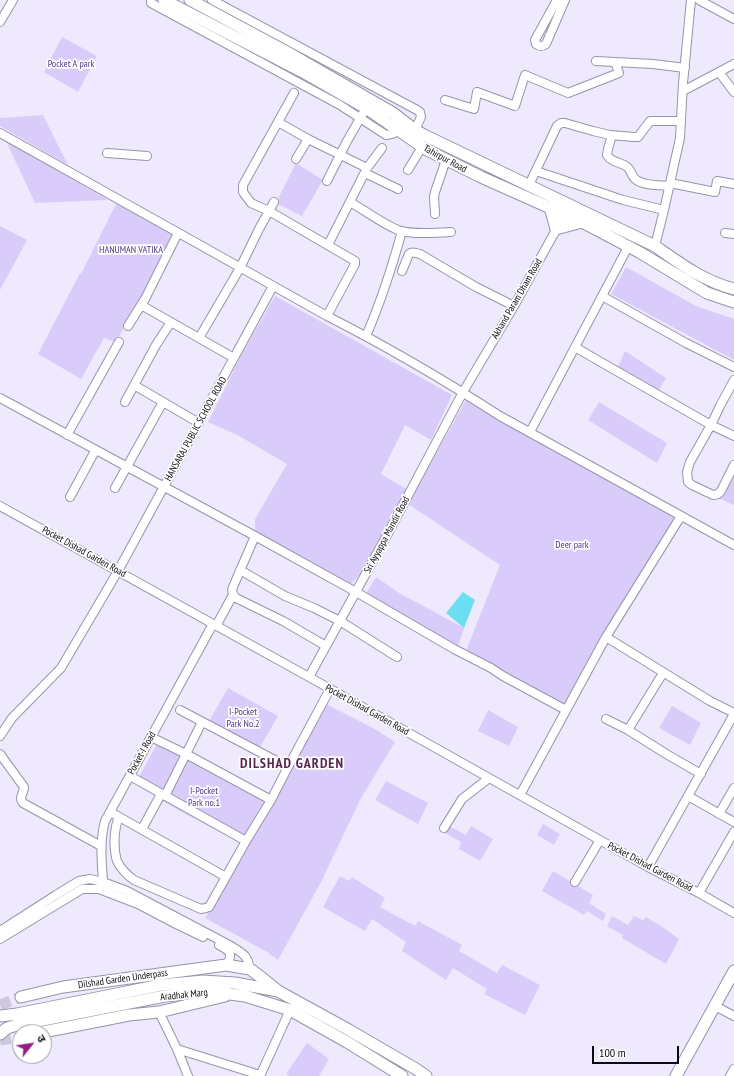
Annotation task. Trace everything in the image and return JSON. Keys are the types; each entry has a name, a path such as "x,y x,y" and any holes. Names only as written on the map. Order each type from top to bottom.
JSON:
{"main road":[{"name":"Tahirpur Road","path":"190,0 302,72 366,108 401,126 415,130 530,185 567,209 582,222 628,246 707,293 734,302"},
{"name":"Tahirpur Road","path":"167,1 185,16 294,56 393,113 401,126 422,147 446,160 550,207 567,209 655,246 704,279 734,290"},
{"path":"550,207 556,229 582,222"},
{"name":"Aradhak Marg","path":"226,965 250,969 278,991 403,1061 426,1076"},
{"name":"Dilshad Garden Underpass","path":"21,997 63,987 226,965"},
{"path":"681,1076 734,971"},
{"path":"676,1076 734,979"},
{"name":"Aradhak Marg","path":"0,1016 17,1014 162,985 203,981 235,983 278,991"},
{"name":"Aradhak Marg","path":"0,1034 7,1028 17,1025 165,996 207,991 245,996 290,1010 347,1042 397,1075"},
{"path":"52,1030 129,1015 159,1012 234,994"},
{"path":"380,1063 389,1062 402,1069 405,1068 403,1061"}],"street":[{"path":"0,12 6,0"},
{"path":"0,22 13,0"},
{"path":"150,0 151,3 185,16 386,134 394,134 401,126"},
{"path":"212,0 418,110 421,117 415,130"},
{"path":"557,0 536,40 536,44 539,46 546,44 565,0"},
{"path":"655,246 680,138 691,0"},
{"path":"699,0 734,19"},
{"path":"596,61 653,64 685,68"},
{"path":"445,100 474,109 477,92 515,106 525,75 568,93 620,73 615,62"},
{"path":"683,91 734,64"},
{"path":"718,72 734,92"},
{"path":"294,93 243,185 243,192 251,203 269,211 355,261 355,264 326,316"},
{"path":"327,181 366,108"},
{"path":"530,185 557,126 561,123 612,135 634,137 638,136 650,120 681,121"},
{"path":"278,122 340,155 398,189"},
{"path":"0,133 326,316 366,336 463,392 500,416 733,543"},
{"path":"612,135 607,155 609,159 628,167 633,177 638,181 647,184 670,185 715,192 717,181 734,184"},
{"path":"296,159 308,139"},
{"path":"408,170 422,147"},
{"path":"328,245 366,170 382,148"},
{"path":"107,153 147,156"},
{"path":"435,214 435,192 446,160"},
{"path":"536,171 623,200 664,210"},
{"path":"199,338 240,268 274,202"},
{"path":"350,202 390,226 402,231 422,233 451,232"},
{"name":"Akhand Param Dham Road","path":"463,392 514,306 567,209"},
{"path":"366,336 387,283 402,231"},
{"path":"725,232 734,234"},
{"path":"128,326 145,299 178,233"},
{"path":"530,432 628,246"},
{"path":"402,270 409,254 414,252 514,306"},
{"name":"HANSARAJ PUBLIC SCHOOL ROAD","path":"0,736 12,718 61,668 118,571 273,286"},
{"path":"602,296 686,343 734,367"},
{"path":"141,305 234,358"},
{"path":"125,402 156,345 171,322"},
{"path":"67,435 119,342"},
{"path":"575,347 711,425 734,436"},
{"path":"734,380 690,462 687,472 688,482 713,495 719,494 734,466"},
{"path":"134,385 199,423"},
{"name":"Sri Ayyappa Mandir Road","path":"309,676 386,537 463,392"},
{"path":"0,398 95,451 127,466 255,536 454,649 492,668 503,676 566,710"},
{"path":"115,488 163,402"},
{"path":"70,497 95,451"},
{"name":"Pocket Dishad Garden Road","path":"0,506 309,676 648,867 734,913"},
{"path":"520,795 606,637 681,516"},
{"name":"Pocket-I Road","path":"104,891 101,846 102,830 105,821 214,625 233,594 232,590 255,536"},
{"path":"240,570 285,596 340,621 397,657"},
{"path":"233,594 236,598 283,621 326,646"},
{"path":"606,637 710,701 734,714 648,867"},
{"path":"628,730 663,672"},
{"path":"119,817 116,823 114,839 117,860 121,868 129,876 134,880 201,909 209,907 271,800 330,689"},
{"path":"180,710 288,768"},
{"path":"606,719 628,730 701,774"},
{"path":"142,830 186,754 202,722"},
{"path":"151,737 186,754 271,800"},
{"path":"0,754 24,787 20,797 22,804 101,846"},
{"path":"130,776 246,841"},
{"path":"444,828 462,799 489,778"},
{"path":"719,814 734,788"},
{"path":"688,796 734,822"},
{"path":"110,812 226,877"},
{"path":"699,893 734,832"},
{"path":"575,882 600,840"},
{"path":"0,931 79,881 90,879 127,890 152,907 245,956 248,959 250,969"},
{"path":"0,939 82,889 100,889 138,904 152,907"},
{"path":"226,965 230,956 229,948"},
{"path":"717,1007 734,1016"},
{"path":"177,1049 260,1076 290,1010"},
{"path":"159,1012 188,1076"},
{"path":"730,1076 734,1069"}],"green space":[{"name":"Pocket A park","path":"62,37 97,56 78,92 44,72"},
{"path":"43,115 68,165 0,126 0,118"},
{"path":"6,141 108,200 35,203"},
{"path":"296,163 323,180 302,216 276,203"},
{"name":"HANUMAN VATIKA","path":"116,204 178,233 116,342 104,338 81,379 38,354 80,273 81,274"},
{"path":"0,226 27,240 0,290"},
{"path":"626,267 696,306 734,319 734,360 611,294"},
{"path":"275,296 452,395 431,440 405,425 381,474 406,489 361,573 351,584 255,531 255,519 287,464 239,436 208,422 243,352"},
{"path":"625,351 666,378 659,390 618,367"},
{"name":"Deer park","path":"467,398 675,518 561,711 466,651 500,565 408,504"},
{"path":"599,402 667,443 657,463 588,420"},
{"path":"734,465 734,505 716,497"},
{"path":"376,577 399,593 464,628 457,650 362,600"},
{"name":"I-Pocket Park No.2","path":"228,688 278,716 259,749 209,721"},
{"path":"326,704 373,728 395,742 361,798 321,882 278,960 267,952 205,918 230,877"},
{"path":"672,706 701,723 690,745 659,728"},
{"path":"488,710 518,727 509,746 478,731"},
{"name":"I-Pocket Park no.1","path":"157,744 264,802 240,843 176,809 135,784"},
{"path":"386,781 428,803 418,824 375,800"},
{"path":"543,824 560,834 554,845 537,835"},
{"path":"449,826 466,835 471,826 493,839 480,861 459,849 461,842 445,833"},
{"path":"553,871 593,895 589,903 606,914 603,921 587,911 584,915 542,891"},
{"path":"340,876 349,881 352,877 385,898 380,907 415,926 418,921 462,945 459,951 497,973 502,965 540,985 525,1015 484,994 487,989 453,968 446,980 402,951 406,942 372,919 365,931 323,907"},
{"path":"612,916 628,925 634,916 643,920 646,917 679,939 666,964 622,938 623,935 607,926"},
{"path":"307,1043 329,1059 319,1076 290,1076 286,1074"}],"water":[{"path":"463,592 475,600 464,628 446,613"}],"tunnel":[{"path":"0,1005 21,997"},
{"path":"0,1040 12,1038"}],"district":[{"name":"DILSHAD GARDEN","path":"292,764"}]}
